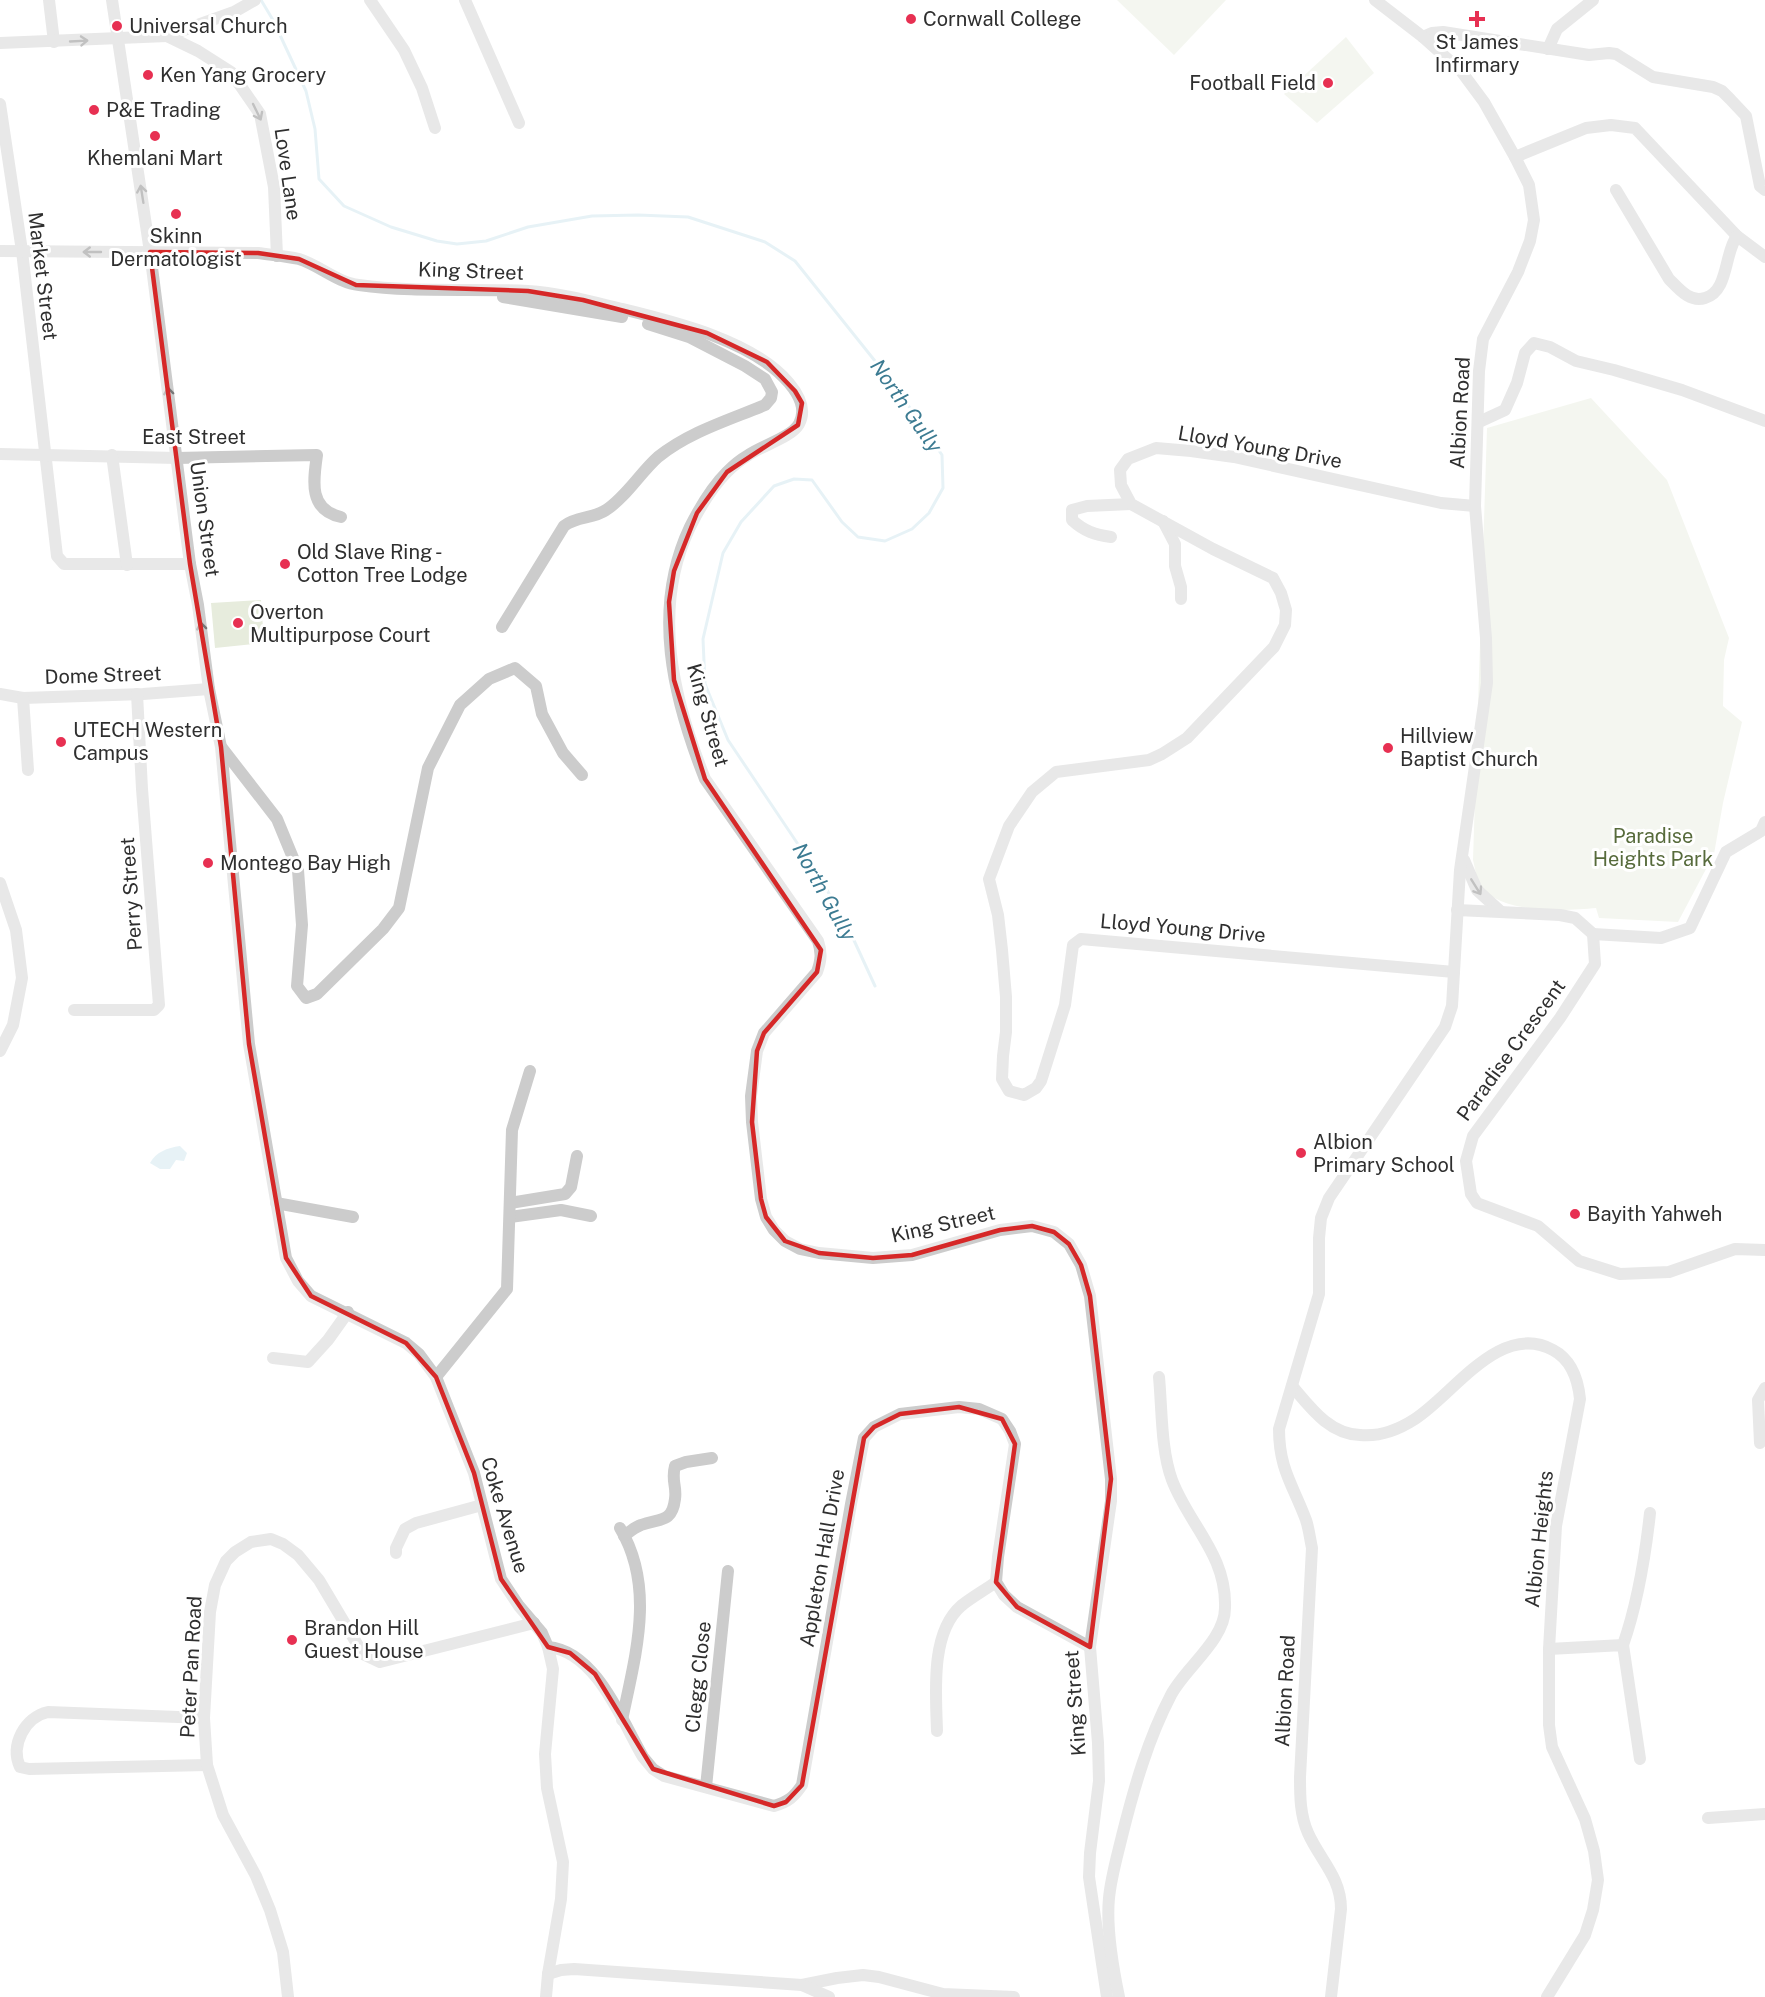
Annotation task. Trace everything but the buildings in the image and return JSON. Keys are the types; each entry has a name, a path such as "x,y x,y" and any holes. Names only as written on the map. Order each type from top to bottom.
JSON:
{"street":[{"path":"49,0 54,42"},
{"name":"Union Street","path":"112,0 150,252 190,564 209,689 221,747 249,1044"},
{"path":"228,0 234,12"},
{"path":"0,43 167,36 234,12 255,0"},
{"path":"370,0 404,50 422,88 435,128"},
{"path":"465,0 519,123"},
{"name":"Albion Road","path":"1331,1997 1341,1895 1337,1882 1307,1832 1300,1805 1312,1548 1306,1521 1284,1471 1279,1451 1279,1430 1319,1294 1318,1238 1321,1218 1329,1198 1445,1028 1452,1006 1458,896 1487,683 1486,638 1475,506 1479,372 1483,339 1518,272 1530,240 1534,220 1529,185 1484,102 1461,71 1423,37 1375,0"},
{"path":"1548,49 1557,29 1593,0"},
{"path":"1423,37 1443,32 1589,55 1616,54 1659,79 1713,87 1722,91 1746,116 1760,186 1765,190"},
{"name":"Love Lane","path":"167,36 198,51 231,72 260,114 274,187 277,256"},
{"name":"Market Street","path":"0,104 22,251 59,560 64,564 127,565"},
{"path":"1515,157 1586,128 1611,125 1635,128 1737,237 1765,257"},
{"path":"1616,190 1669,279 1689,297 1703,299 1711,296 1717,290 1724,277 1731,247 1737,237"},
{"name":"King Street","path":"0,251 258,253 300,260 356,285 466,291 528,291 558,295 650,316 708,333 767,362 784,377 795,391 802,403 798,425 788,435 746,456 710,492 697,513 684,540 674,571 669,602 668,636 674,680 686,727 705,779 818,941 821,950 817,972 764,1033 757,1051 751,1096 760,1199 774,1230 785,1241 800,1249 819,1253 873,1258 912,1255 1000,1230 1032,1226 1054,1232 1069,1244 1081,1265 1090,1296 1111,1479 1111,1501 1090,1647 1099,1781 1089,1877 1107,1997"},
{"path":"466,291 632,318 689,337 752,370 765,379 772,392 771,398 765,405 678,443 657,458 608,509 572,520 564,526 502,627"},
{"path":"1479,422 1505,410 1524,352 1534,343 1550,347 1576,361 1682,390 1765,421"},
{"name":"Lloyd Young Drive","path":"1454,972 1081,939 1073,945 1065,1005 1041,1081 1036,1088 1024,1095 1009,1091 1002,1079 1002,1056 1006,1032 1002,950 998,915 989,879 1009,826 1032,792 1056,772 1149,760 1187,738 1274,647 1285,626 1286,610 1273,578 1213,549 1131,504 1121,485 1120,470 1128,459 1156,448 1234,457 1441,503 1475,506"},
{"name":"East Street","path":"0,454 177,458 317,455 314,476 318,500 323,510 330,515 341,517"},
{"path":"112,455 127,565 190,564"},
{"path":"1111,537 1096,535 1081,528 1072,520 1072,510 1087,506 1131,504"},
{"path":"1163,520 1175,544 1175,566 1181,586 1181,599"},
{"path":"221,747 277,819 297,870 302,926 297,986 306,998 317,994 383,929 399,908 428,768 460,705 489,679 515,668 536,686 542,714 563,753 582,775"},
{"name":"Dome Street","path":"0,694 23,698 209,689"},
{"name":"Perry Street","path":"74,1010 154,1010 159,1005 137,694"},
{"path":"23,698 28,770"},
{"path":"1457,910 1560,915 1575,918 1593,934 1661,938 1690,928 1726,852 1761,831 1765,822"},
{"path":"1463,854 1469,876 1477,890 1500,911"},
{"path":"0,883 16,930 22,978 13,1025 0,1051"},
{"name":"Paradise Crescent","path":"1593,934 1595,964 1560,1018 1473,1136 1466,1161 1471,1194 1477,1203 1538,1226 1579,1261 1620,1274 1669,1272 1735,1249 1765,1250"},
{"name":"Coke Avenue","path":"249,1044 286,1258 298,1281 311,1296 348,1312 406,1343 419,1353 436,1377 474,1473 501,1580 542,1633 548,1647 553,1669 545,1754 547,1788 563,1862 561,1899 546,1997"},
{"path":"436,1377 507,1288 512,1130 530,1071"},
{"path":"510,1203 565,1194 571,1187 577,1156"},
{"path":"276,1203 353,1217"},
{"path":"510,1217 561,1210 591,1216"},
{"path":"273,1358 309,1362 348,1312"},
{"name":"Albion Heights","path":"1292,1386 1319,1418 1337,1429 1357,1436 1378,1435 1398,1429 1417,1418 1476,1368 1496,1353 1515,1344 1531,1343 1556,1351 1567,1361 1574,1372 1580,1400 1556,1526 1549,1649 1549,1725 1552,1747 1585,1819 1594,1851 1598,1880 1593,1910 1585,1935 1547,1997"},
{"path":"1119,1997 1109,1922 1109,1899 1112,1876 1128,1814 1146,1752 1172,1693 1220,1629 1226,1609 1216,1556 1171,1479 1165,1446 1159,1377"},
{"path":"1760,1443 1758,1400 1765,1388"},
{"name":"Appleton Hall Drive","path":"548,1647 560,1648 570,1653 595,1674 653,1769 664,1776 774,1806 786,1802 802,1785 864,1438 874,1427 900,1414 959,1407 979,1409 1002,1419 1015,1444 996,1582"},
{"path":"622,1720 640,1633 640,1584 622,1532 665,1519 674,1510 676,1495 672,1478 675,1466 712,1458"},
{"path":"396,1553 405,1529 416,1523 482,1505"},
{"path":"1640,1759 1623,1645 1634,1612 1645,1557 1650,1514"},
{"name":"Peter Pan Road","path":"288,1997 283,1952 270,1910 256,1876 224,1815 207,1765 204,1718 210,1612 215,1585 226,1561 242,1546 251,1542 270,1539 284,1544 298,1555 320,1580 363,1654 380,1662 534,1623"},
{"name":"Clegg Close","path":"706,1787 728,1571"},
{"path":"937,1731 938,1648 947,1625 960,1607 996,1582 1004,1595 1017,1607 1090,1647"},
{"path":"1549,1649 1623,1645"},
{"path":"204,1718 48,1712 36,1716 26,1725 21,1735 17,1758 20,1767 28,1769 207,1765"},
{"path":"1708,1818 1765,1814"},
{"path":"548,1974 574,1969 802,1985 863,1975 943,1994 1014,1997"},
{"path":"802,1985 829,1997"}],"highlighted area":[{"path":"150,252 258,253 299,259 356,285 528,291 583,300 707,333 767,362 795,391 802,403 798,425 727,472 697,513 674,571 669,602 674,680 705,779 821,950 817,972 764,1033 757,1051 752,1122 761,1199 766,1217 785,1241 819,1253 873,1258 912,1255 1000,1230 1032,1226 1054,1232 1069,1244 1081,1265 1090,1296 1111,1479 1090,1647 1017,1607 996,1582 1015,1444 1002,1419 959,1407 900,1414 874,1427 864,1438 802,1785 786,1802 774,1806 653,1769 595,1674 570,1653 548,1647 501,1579 474,1473 436,1377 406,1343 311,1296 286,1258 249,1044 221,747 190,564"}],"green space":[{"path":"1117,0 1226,0 1174,55"},
{"name":"Football Field","path":"1346,37 1374,73 1317,123 1284,94"},
{"name":"Paradise Heights Park","path":"1591,398 1667,480 1729,638 1724,660 1723,706 1742,722 1714,854 1678,922 1599,918 1596,908 1551,910 1516,906 1500,901 1488,893 1479,881 1473,860 1487,428"},
{"name":"Overton Multipurpose Court","path":"261,600 264,643 215,648 211,603"}],"water":[{"path":"180,1146 187,1153 184,1161 176,1160 170,1169 160,1169 150,1163 162,1151"}],"waterway":[{"name":"North Gully","path":"261,0 273,20 306,91 315,129 319,179 344,206 391,227 437,241 457,244 486,241 528,227 592,216 638,215 688,217 765,242 795,261 895,386 942,455 943,488 929,513 912,529 885,541 858,537 842,522 812,480 794,479 774,486 741,522 723,553 703,639 705,684 728,740 820,877 852,936 875,986"}],"place":[{"name":"Cornwall College","path":"911,19"},
{"name":"St James Infirmary","path":"1477,19"},
{"name":"Universal Church","path":"117,26"},
{"name":"Ken Yang Grocery","path":"148,75"},
{"name":"Football Field","path":"1328,83"},
{"name":"P&E Trading","path":"94,110"},
{"name":"Khemlani Mart","path":"155,136"},
{"name":"Skinn Dermatologist","path":"176,214"},
{"name":"Old Slave Ring - Cotton Tree Lodge","path":"285,564"},
{"name":"Overton Multipurpose Court","path":"238,623"},
{"name":"UTECH Western Campus","path":"61,742"},
{"name":"Hillview Baptist Church","path":"1388,748"},
{"name":"Montego Bay High","path":"208,863"},
{"name":"Albion Primary School","path":"1301,1153"},
{"name":"Bayith Yahweh","path":"1575,1214"},
{"name":"Brandon Hill Guest House","path":"292,1640"}]}
